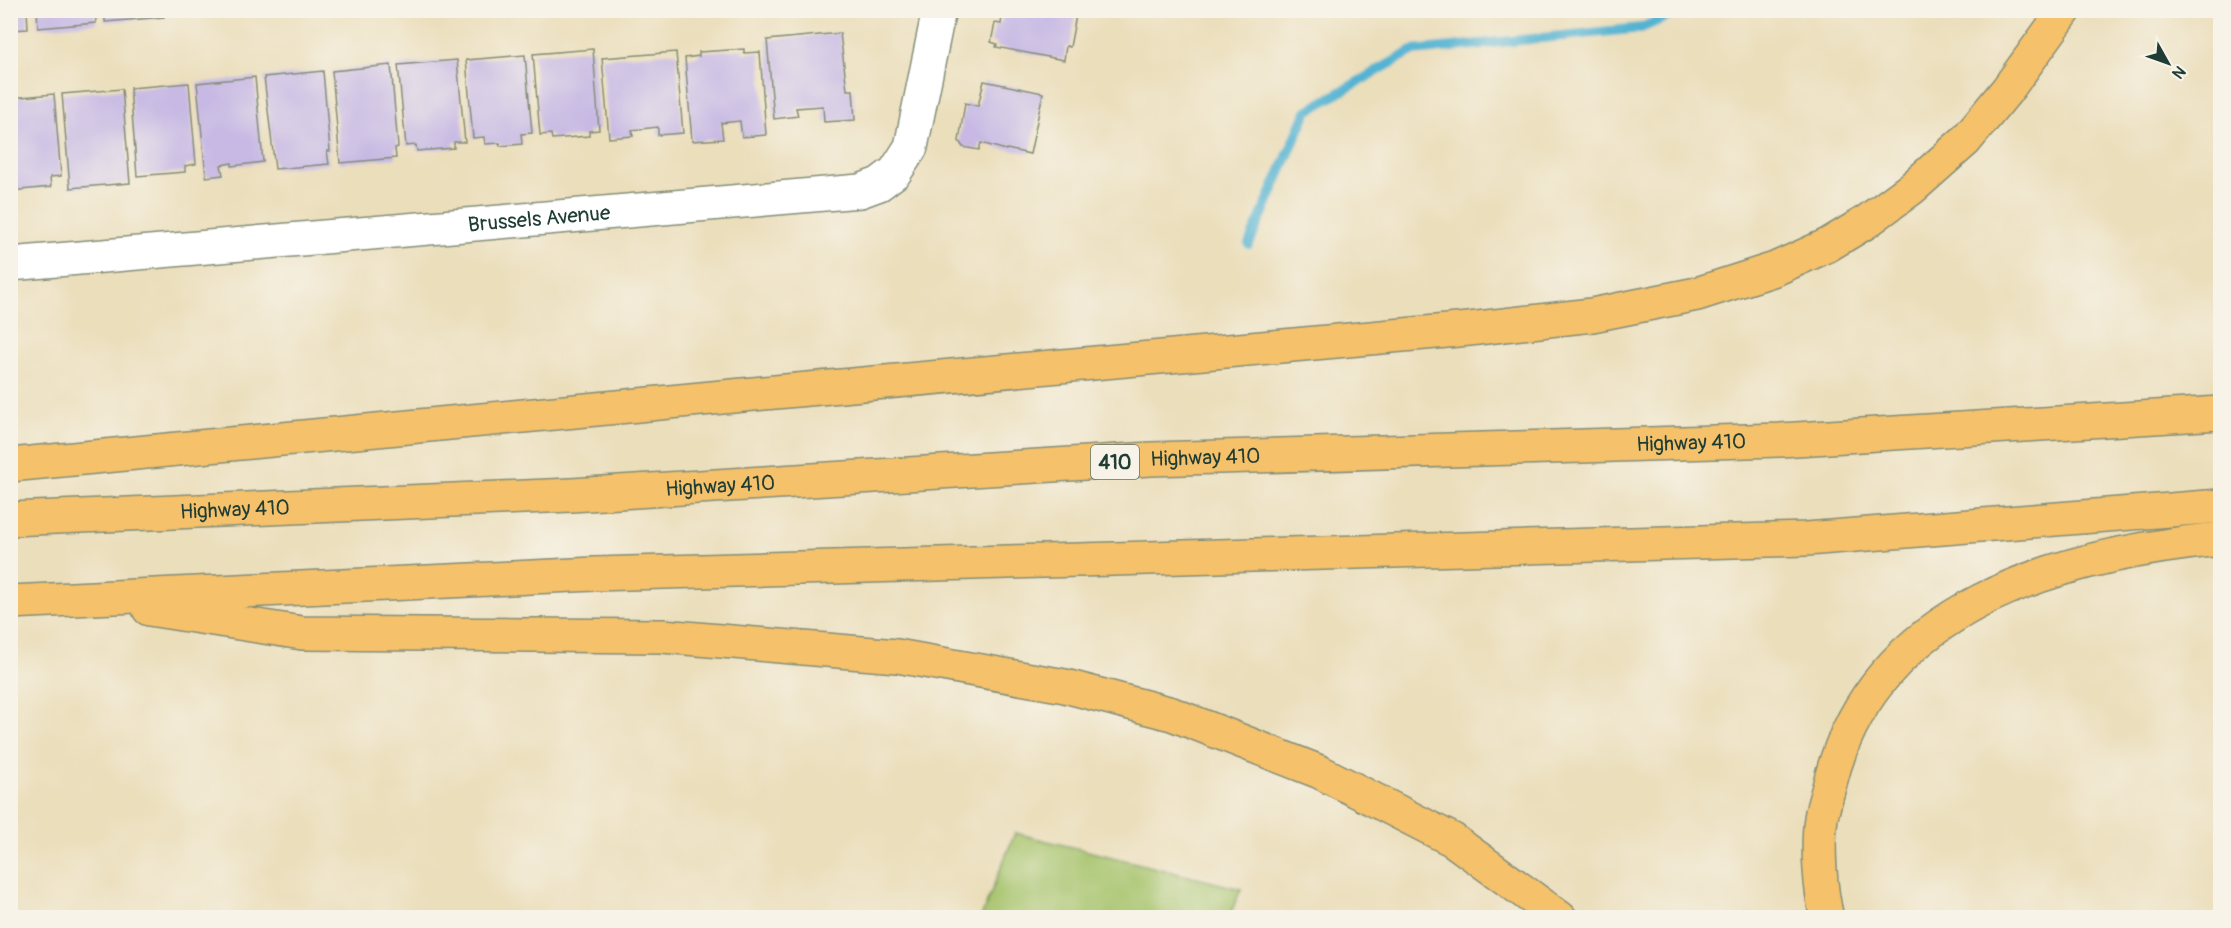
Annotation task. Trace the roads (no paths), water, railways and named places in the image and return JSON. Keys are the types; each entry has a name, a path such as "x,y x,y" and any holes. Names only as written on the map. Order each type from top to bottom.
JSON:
{"highway":[{"path":"10,465 1469,329 1592,315 1697,294 1775,269 1828,245 1866,222 1912,188 1965,141 2014,81 2065,10"},
{"name":"Highway 410","path":"10,519 571,495 1151,459 1780,440 2214,410"},
{"path":"10,602 594,574 1806,539 2220,506"},
{"path":"1827,918 1820,857 1821,820 1832,774 1859,708 1878,681 1908,650 1938,624 1967,607 1998,591 2039,576 2104,556 2220,539"},
{"path":"82,598 302,633 662,636 897,656 1065,686 1172,714 1320,772 1454,840 1560,918"}],"street":[{"name":"Brussels Avenue","path":"10,264 860,191 879,184 895,172 911,147 939,10"}],"waterway":[{"path":"1249,244 1307,111 1412,51 1641,28 1682,10"}]}
